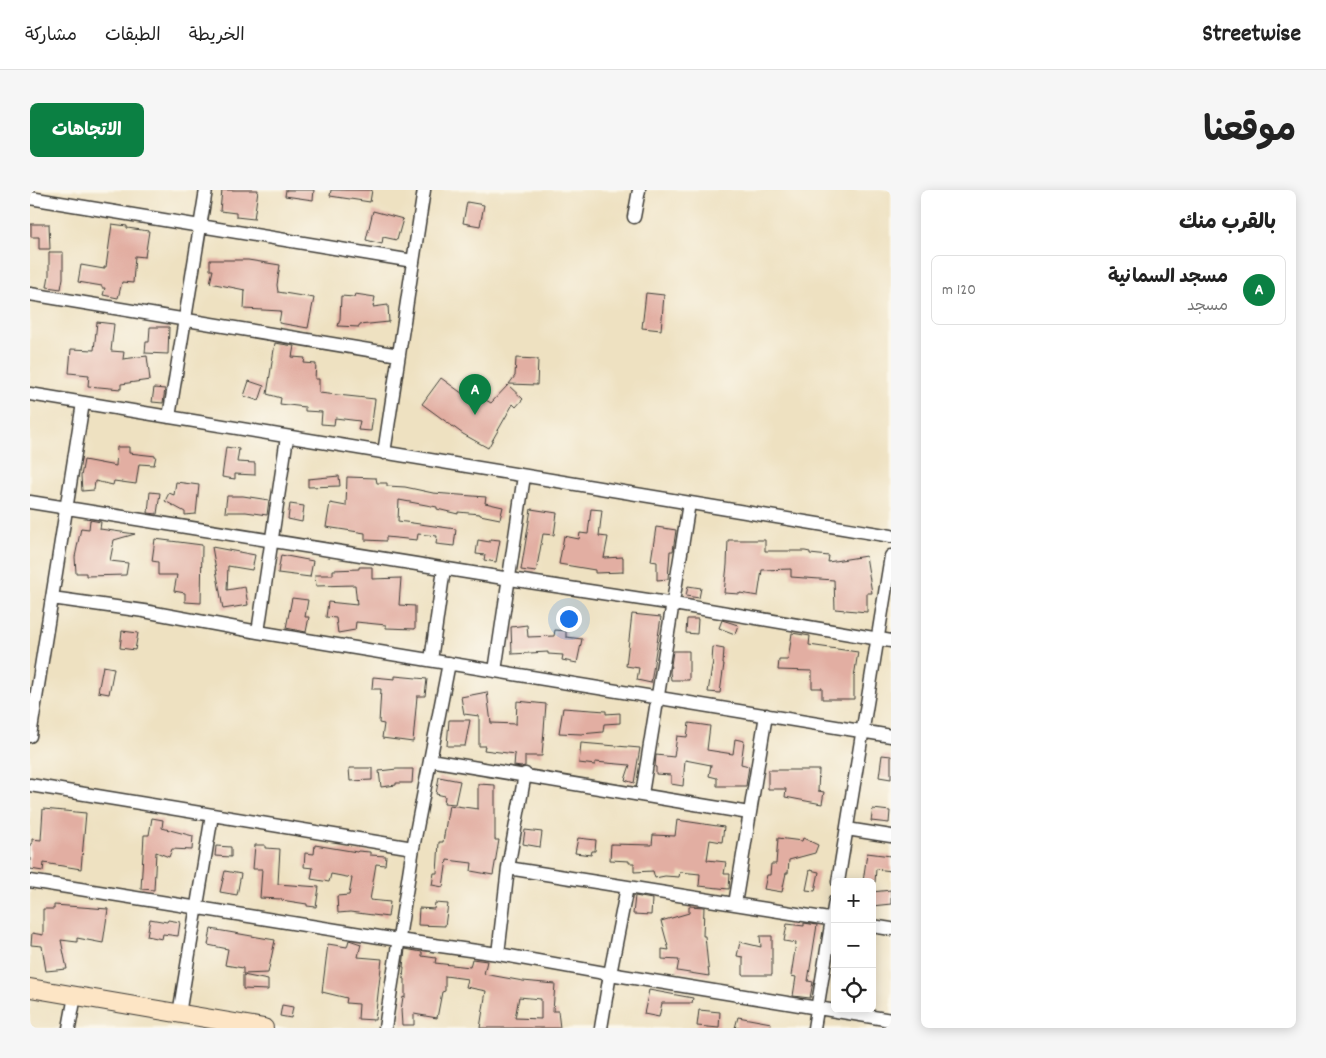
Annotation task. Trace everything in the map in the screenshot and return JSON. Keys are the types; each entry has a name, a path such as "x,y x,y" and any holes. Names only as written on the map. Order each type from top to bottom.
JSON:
{"street":[{"path":"169,417 206,190"},
{"path":"384,453 424,190"},
{"path":"634,217 638,190"},
{"path":"30,198 413,261"},
{"path":"30,294 399,355"},
{"path":"30,394 891,536"},
{"path":"30,736 34,688 52,598 83,403"},
{"path":"258,632 287,437"},
{"path":"495,671 524,476"},
{"path":"30,502 674,604 891,641"},
{"path":"642,794 689,504"},
{"path":"839,878 891,556"},
{"path":"431,660 444,569"},
{"path":"52,598 144,611 258,632 891,736"},
{"path":"385,1028 413,848 448,663"},
{"path":"735,904 766,715"},
{"path":"430,760 749,812"},
{"path":"498,954 508,868 525,774"},
{"path":"30,785 413,848"},
{"path":"179,1014 212,815"},
{"path":"846,829 891,836"},
{"path":"508,868 831,919"},
{"path":"30,880 398,940 498,954 891,1020"},
{"path":"601,1028 627,887"},
{"path":"814,1028 832,923"},
{"path":"876,926 891,928"},
{"path":"30,988 179,1014 221,1024 264,1028"},
{"path":"69,1028 75,996"}],"building":[{"path":"222,190 258,190 254,219 236,217 236,213 220,211"},
{"path":"286,190 314,190 313,200 285,196"},
{"path":"331,190 372,190 370,202 330,196"},
{"path":"467,202 484,205 480,226 463,223"},
{"path":"373,211 403,219 397,240 383,237 382,244 366,240"},
{"path":"31,224 49,224 50,249 39,249 39,237 31,237"},
{"path":"112,224 149,231 145,257 135,256 133,283 122,282 118,298 103,295 105,288 102,288 102,286 78,282 81,265 104,269 106,267"},
{"path":"49,252 63,252 61,289 47,287"},
{"path":"210,260 248,260 280,265 277,285 278,292 314,298 308,328 279,323 281,311 244,309 245,290 210,283 213,270 210,270"},
{"path":"646,293 664,295 661,330 642,328"},
{"path":"355,294 375,297 373,307 388,305 389,322 359,325 359,327 338,326 341,296 354,297"},
{"path":"97,322 114,324 111,351 124,352 123,359 147,356 150,380 121,384 121,389 88,386 89,375 69,373 71,349 94,350"},
{"path":"150,327 169,327 168,354 145,353 146,342 149,342"},
{"path":"275,343 294,346 292,357 305,358 304,363 316,364 315,379 319,379 319,393 375,399 371,431 358,430 360,421 335,418 334,425 321,424 322,412 305,411 305,407 280,404 281,398 267,394"},
{"path":"516,358 538,359 537,385 509,384 515,376"},
{"path":"441,378 470,399 474,393 491,403 508,385 523,399 516,407 513,404 488,448 463,434 422,404"},
{"path":"249,381 264,386 259,401 244,396"},
{"path":"154,388 165,389 163,403 152,402"},
{"path":"117,447 129,447 129,453 156,456 154,465 139,464 136,484 114,481 113,485 95,481 94,490 82,491 81,476 84,460 116,466"},
{"path":"226,447 239,449 237,462 255,463 255,475 235,474 235,479 222,477"},
{"path":"339,476 340,486 308,487 308,479"},
{"path":"347,477 376,478 377,483 387,483 387,486 405,487 433,493 486,497 485,503 503,507 500,519 480,514 458,512 458,514 437,509 437,507 399,500 398,521 456,529 454,546 436,544 437,536 418,534 417,540 386,537 386,541 365,540 365,533 326,527 330,503 346,506"},
{"path":"176,482 199,485 196,514 185,515 185,512 165,501 169,493 174,495"},
{"path":"150,492 160,493 157,514 148,513"},
{"path":"227,496 243,496 269,500 267,515 225,512"},
{"path":"290,504 304,506 302,522 288,519"},
{"path":"531,509 557,513 554,535 543,534 536,572 521,570"},
{"path":"591,509 602,510 599,536 608,537 604,558 623,557 623,572 595,573 595,570 559,564 564,536 579,539 580,533 588,534"},
{"path":"90,520 101,522 100,529 135,534 114,540 110,561 128,563 126,575 86,576 86,573 76,573 75,557 81,528 89,529"},
{"path":"656,527 676,530 673,551 670,551 668,579 657,580 657,562 651,561"},
{"path":"155,539 202,545 201,603 185,602 185,593 174,591 177,575 158,575 158,562 152,561"},
{"path":"490,539 500,540 496,562 484,560 485,555 476,554 478,540 490,542"},
{"path":"728,540 765,540 765,551 805,551 810,552 810,554 829,556 828,562 866,556 872,593 867,593 867,612 835,609 834,580 791,577 791,569 762,570 758,596 724,593"},
{"path":"212,547 255,555 252,570 228,566 227,590 245,587 248,605 223,609"},
{"path":"281,555 313,561 310,577 278,573"},
{"path":"359,567 372,567 372,579 401,578 399,605 415,606 415,629 386,628 386,625 356,622 355,630 338,633 336,618 326,617 328,602 357,605 355,585 316,586 315,575 333,575 333,570 359,569"},
{"path":"688,586 701,588 699,598 686,596"},
{"path":"292,598 308,600 305,617 309,617 306,632 286,628"},
{"path":"632,614 661,617 651,683 637,680 639,668 626,666"},
{"path":"687,619 698,619 697,634 686,633"},
{"path":"722,620 738,625 735,634 719,628"},
{"path":"527,625 528,637 554,636 555,630 566,631 566,637 582,639 577,663 562,660 563,655 548,654 548,652 512,654 511,627"},
{"path":"122,631 138,633 135,650 120,648"},
{"path":"792,633 810,636 809,645 858,652 854,677 854,699 822,699 822,688 812,688 812,671 778,670 779,660 788,660"},
{"path":"713,647 724,649 720,693 708,692 713,661"},
{"path":"673,651 689,651 689,680 671,680 670,672"},
{"path":"103,666 114,668 109,694 98,692"},
{"path":"395,676 427,679 425,696 417,696 413,742 382,738 384,724 379,723 381,689 372,689 373,677 395,679"},
{"path":"487,692 491,723 516,724 517,701 546,704 542,756 525,756 525,766 514,766 515,754 484,750 485,746 479,746 479,716 464,714 461,697"},
{"path":"563,708 606,711 606,714 620,713 620,723 604,724 603,732 559,733"},
{"path":"449,720 470,720 465,746 447,746"},
{"path":"689,723 710,726 707,750 733,754 735,739 744,741 741,764 749,766 746,786 717,786 717,778 709,776 711,765 685,760 683,786 671,784 671,775 656,774 656,755 674,757 677,736 687,737"},
{"path":"581,743 640,748 634,783 625,780 630,765 595,762 595,765 579,763"},
{"path":"882,755 891,756 891,779 879,777"},
{"path":"349,768 372,768 372,780 350,781"},
{"path":"413,769 412,783 396,783 396,785 381,787 379,771"},
{"path":"768,770 819,770 818,791 824,792 822,804 785,797 786,789 768,789"},
{"path":"439,777 460,781 455,804 444,803 445,796 436,794"},
{"path":"478,784 495,785 495,840 499,840 493,875 471,871 472,863 447,860 443,887 432,885 434,873 437,873 439,842 443,842 449,805 478,809"},
{"path":"43,809 86,813 81,869 44,863 43,871 30,869 30,844 32,844 32,839 41,840"},
{"path":"873,809 890,811 889,823 871,821"},
{"path":"152,818 163,820 162,828 193,836 192,850 172,849 169,857 156,852 154,890 141,889 144,835 149,835"},
{"path":"677,820 724,827 722,842 710,840 707,860 726,862 724,874 730,874 729,889 699,886 700,874 680,872 679,877 665,876 655,878 653,871 634,872 634,863 629,863 629,861 610,860 611,844 652,845 653,835 675,836"},
{"path":"525,830 542,832 540,847 523,844"},
{"path":"578,838 596,840 595,851 592,851 591,855 575,853"},
{"path":"778,838 802,841 803,838 818,845 815,853 789,860 788,873 786,873 782,892 764,889 767,875 770,875 771,864 776,864"},
{"path":"255,845 265,845 265,848 280,849 278,884 319,887 316,907 281,899 260,898 262,869 253,869"},
{"path":"315,845 357,852 370,852 370,855 386,856 385,865 376,864 370,900 390,902 388,917 350,912 338,913 337,896 349,895 352,878 331,874 329,882 311,879 313,868 304,867 305,853 314,854"},
{"path":"216,846 231,847 231,857 215,856"},
{"path":"867,853 891,856 891,871 876,869 875,878 864,878"},
{"path":"810,870 819,872 815,891 806,890"},
{"path":"225,871 241,874 237,895 220,892"},
{"path":"891,890 891,904 876,906 876,892"},
{"path":"635,896 652,899 651,915 633,914"},
{"path":"435,903 448,904 445,926 418,925 419,908 434,909"},
{"path":"54,905 108,909 103,943 77,938 77,942 61,940 67,969 46,971 42,946 31,945 32,933 43,935 43,909 54,909"},
{"path":"689,906 704,907 703,936 705,936 709,976 677,971 679,960 662,959 662,949 669,950 661,921 689,913"},
{"path":"150,919 180,922 178,936 163,934 162,939 147,936"},
{"path":"804,923 817,925 808,981 813,982 810,998 793,996 796,977 791,976 796,943 784,941 787,924 804,926"},
{"path":"211,929 275,940 268,973 243,974 243,968 225,965 228,949 208,945"},
{"path":"760,936 772,936 772,975 743,975 743,957 737,956 740,942 761,947"},
{"path":"349,940 361,944 358,957 382,959 375,1020 358,1019 359,1004 346,1003 347,998 322,992 328,944 347,947"},
{"path":"405,949 422,952 422,956 436,958 435,963 470,967 472,959 487,961 484,974 555,984 553,1011 558,1011 560,1028 480,1028 486,991 466,987 468,979 445,976 445,991 442,992 437,1018 414,1014 414,1025 402,1025 401,1010 403,997 405,998 403,967","holes":["519,997 541,999 541,1019 515,1018"]},
{"path":"243,975 268,980 268,990 243,989"},
{"path":"649,990 693,998 692,1003 662,1003 659,1017 644,1014"},
{"path":"282,1005 293,1007 291,1018 280,1016"},
{"path":"699,1010 720,1012 719,1028 697,1026"},
{"path":"738,1017 771,1023 770,1028 735,1028"}],"place":[{"name":"مسجد السمانية","path":"475,415"}]}
